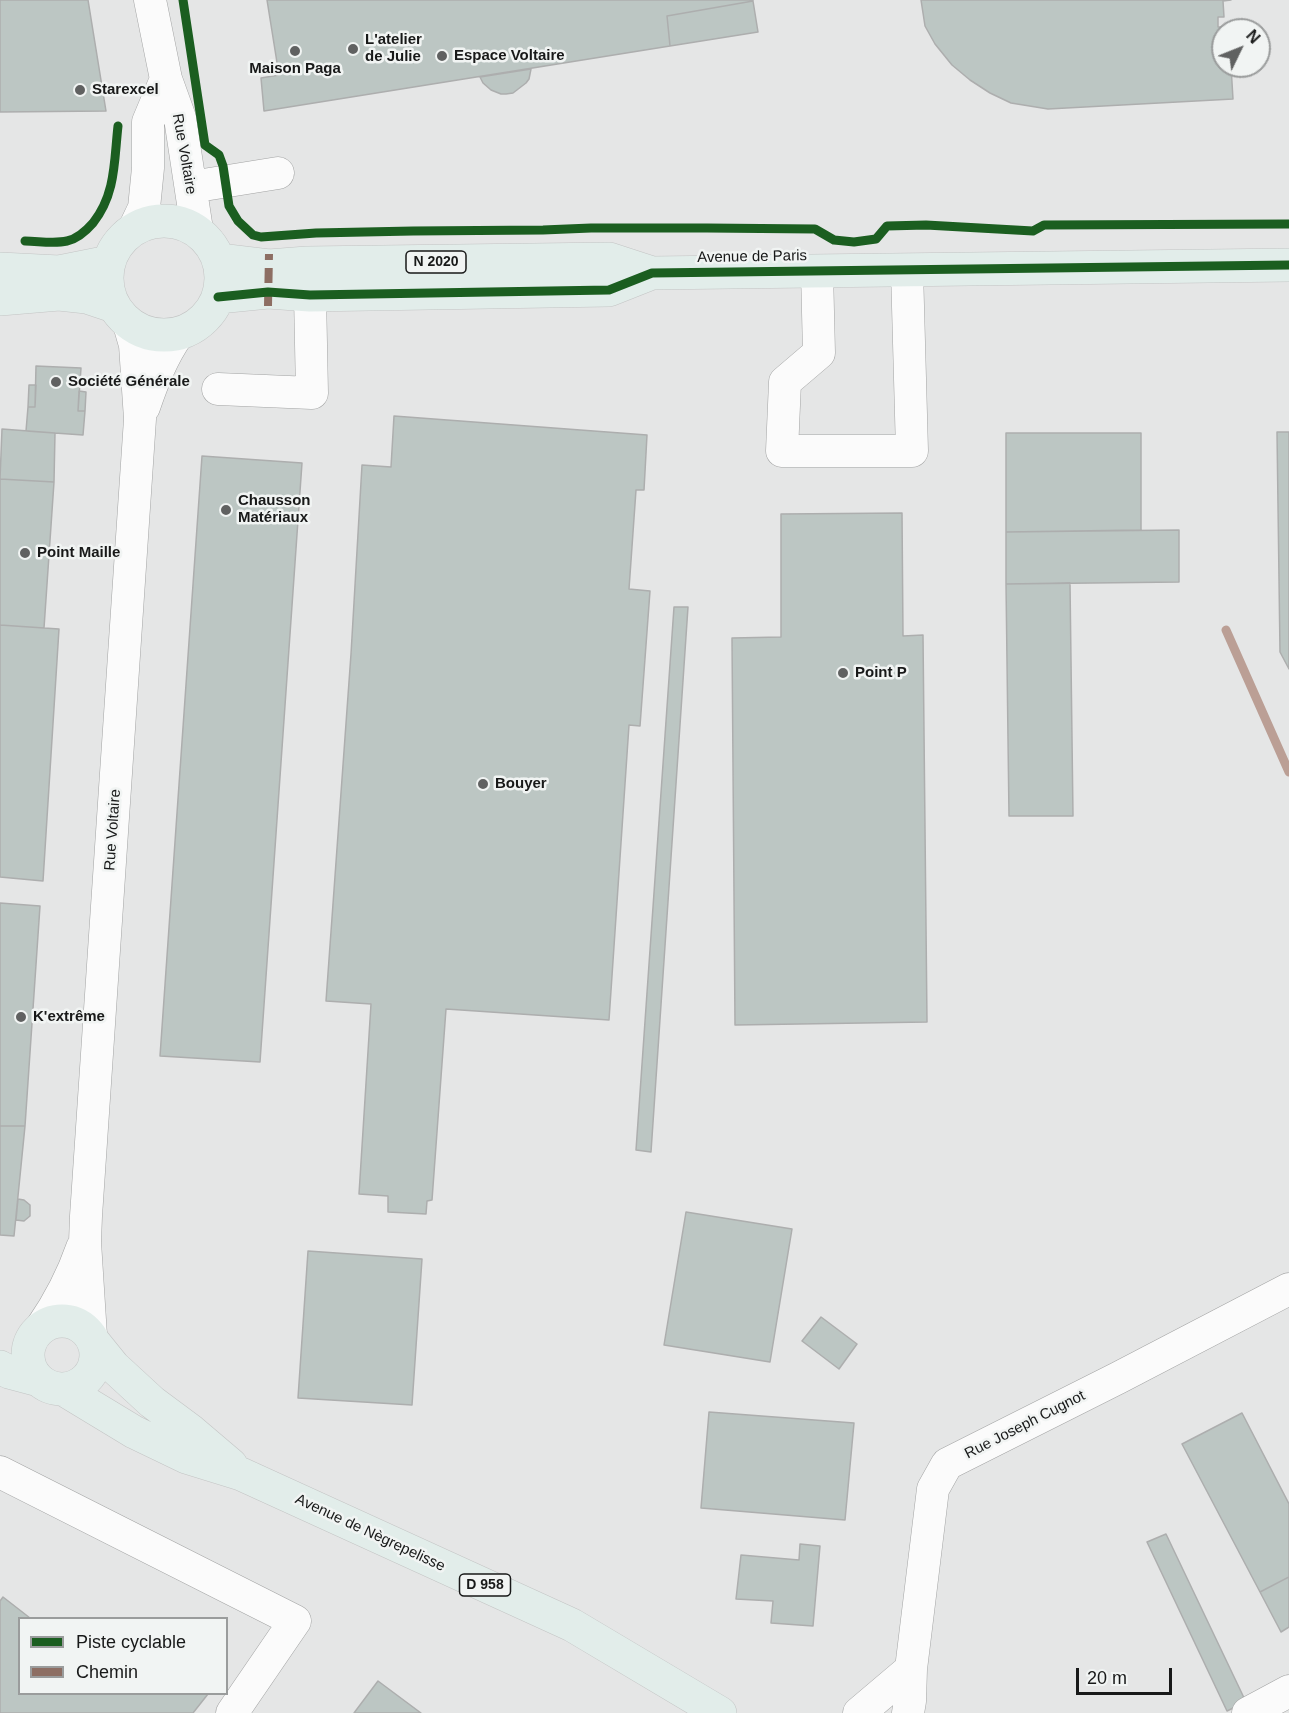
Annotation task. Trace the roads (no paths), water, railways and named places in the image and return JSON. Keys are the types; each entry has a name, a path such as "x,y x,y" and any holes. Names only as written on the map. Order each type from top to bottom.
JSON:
{"main road":[{"path":"0,299 59,294 87,297 122,315 149,333 178,334 203,321 218,297 222,279 219,260 211,244 197,230 181,222 156,221 134,228 118,244 109,262 107,284 122,315"},
{"name":"Avenue de Paris","path":"219,260 269,266 308,263 609,259 652,273 1289,265"},
{"path":"0,269 59,272 109,262"},
{"name":"Avenue de Paris","path":"218,297 268,292 310,295 609,290 652,273"},
{"path":"0,1345 38,1331 51,1323 62,1321 73,1323 83,1328 92,1339 96,1351 91,1373 84,1381 74,1386 51,1384 32,1370 28,1358 29,1346 38,1331"},
{"name":"Avenue de Nègrepelisse","path":"92,1339 114,1367 152,1402 191,1431 241,1474"},
{"name":"Avenue de Nègrepelisse","path":"0,1367 9,1372 51,1384 135,1432 186,1457 241,1474 572,1625 720,1713"}],"street":[{"name":"Rue Voltaire","path":"150,0 166,79 180,118 197,230"},
{"name":"Rue Voltaire","path":"134,228 144,208 148,168 148,122 166,79"},
{"path":"191,187 278,173"},
{"path":"818,271 819,353 785,382 782,451 912,451 907,270"},
{"path":"218,389 312,393 310,295"},
{"name":"Rue Voltaire","path":"92,1339 85,1242 140,419 135,345 122,315"},
{"name":"Rue Voltaire","path":"140,419 153,380 166,351 178,334"},
{"name":"Rue Voltaire","path":"38,1331 59,1303 85,1242"},
{"name":"Rue Joseph Cugnot","path":"908,1713 911,1669 933,1489 947,1464 1289,1289"},
{"path":"1,1475 295,1622 232,1713"},
{"path":"859,1713 911,1669"},
{"path":"1248,1713 1289,1691"}],"waterway":[{"path":"1226,630 1289,772"}],"place":[{"name":"L'atelier de Julie","path":"353,49"},
{"name":"Maison Paga","path":"295,51"},
{"name":"Espace Voltaire","path":"442,56"},
{"name":"Starexcel","path":"80,90"},
{"name":"Société Générale","path":"56,382"},
{"name":"Chausson Matériaux","path":"226,510"},
{"name":"Point Maille","path":"25,553"},
{"name":"Point P","path":"843,673"},
{"name":"Bouyer","path":"483,784"},
{"name":"K'extrême","path":"21,1017"}]}
